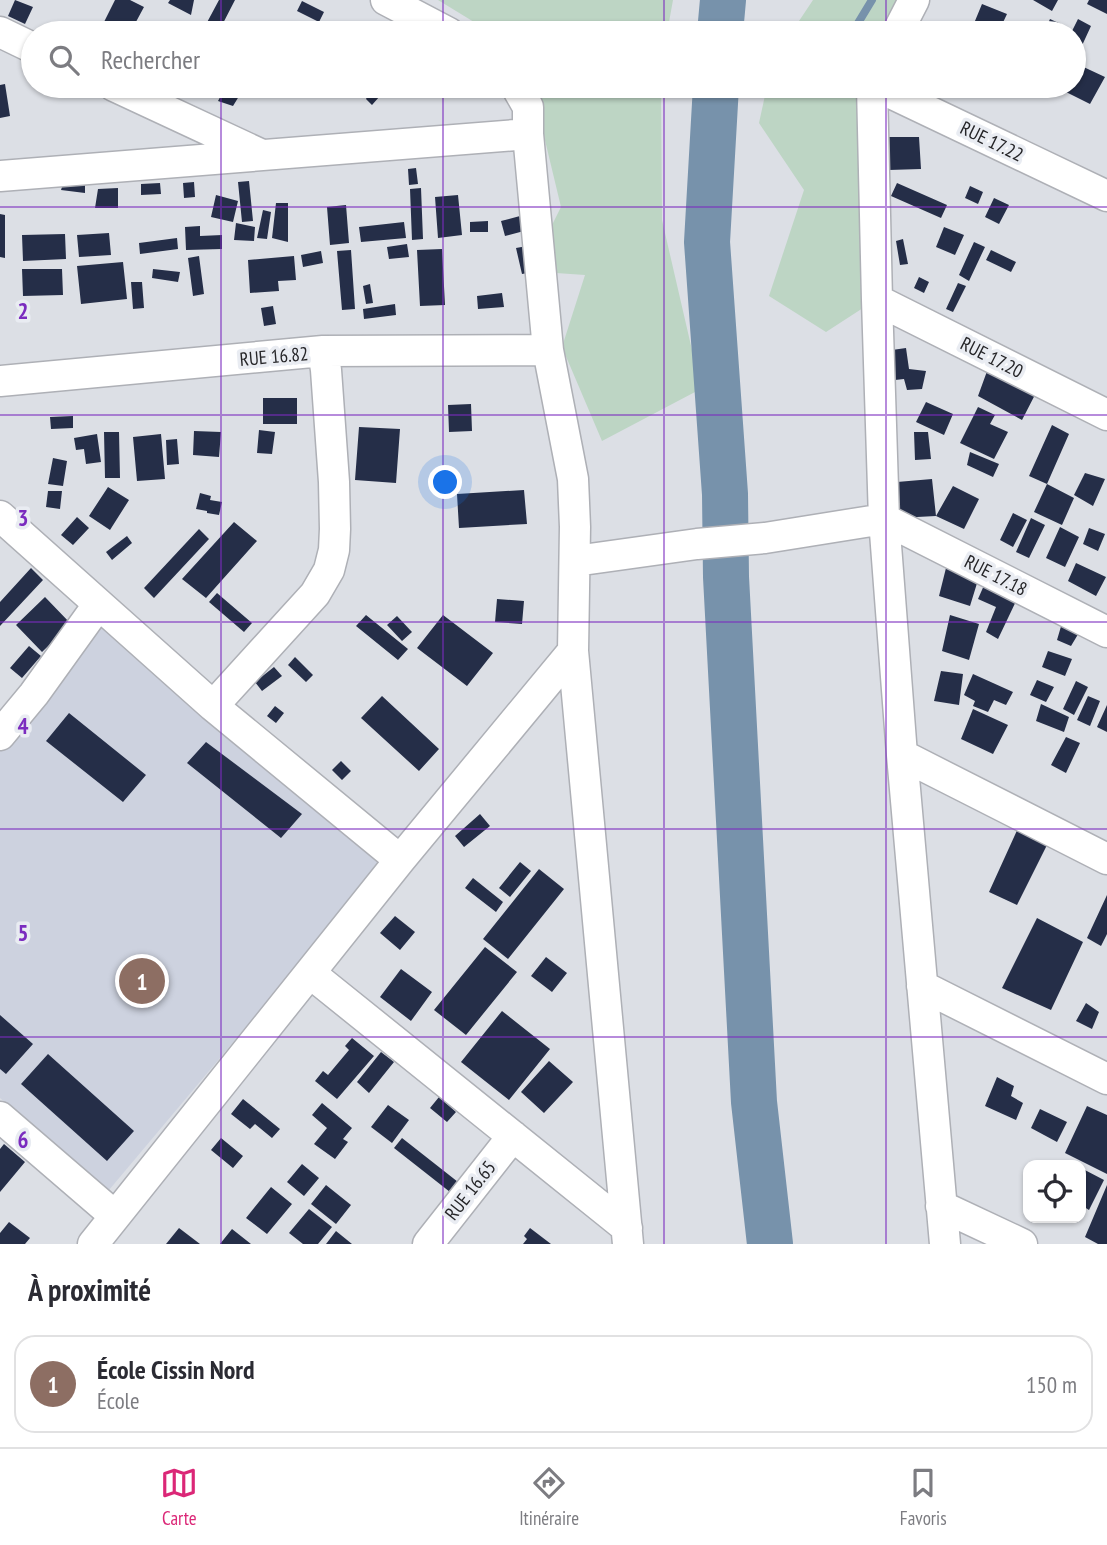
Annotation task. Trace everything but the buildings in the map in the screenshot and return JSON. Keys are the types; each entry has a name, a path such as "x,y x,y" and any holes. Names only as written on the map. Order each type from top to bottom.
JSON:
{"street":[{"path":"386,0 426,21"},
{"path":"903,21 914,0"},
{"path":"0,32 21,42"},
{"path":"140,98 261,154"},
{"path":"523,98 528,107 528,134 548,349 573,480 573,651 628,1236"},
{"path":"874,98 884,519 945,1244"},
{"name":"RUE 17.22","path":"899,98 1107,196"},
{"path":"0,176 528,134"},
{"name":"RUE 17.20","path":"877,300 1107,415"},
{"name":"RUE 16.82","path":"0,381 323,351 548,349"},
{"path":"213,706 315,594 329,570 334,550 334,482 323,351"},
{"path":"0,516 213,706 400,860"},
{"path":"575,561 697,544 765,538 884,519"},
{"name":"RUE 17.18","path":"884,519 1107,632"},
{"path":"0,735 98,605"},
{"path":"93,1244 400,860 573,651"},
{"path":"902,755 1107,859"},
{"path":"310,973 513,1136 628,1236"},
{"path":"922,986 1107,1079"},
{"path":"0,1117 115,1216"},
{"name":"RUE 16.65","path":"428,1244 513,1136"},
{"path":"941,1206 1022,1244"}],"shaded area":[{"path":"101,625 383,864 109,1190 0,1098 0,746"}],"green space":[{"path":"438,0 673,0 669,21 472,21"},
{"path":"813,0 903,0 894,21 799,21"},
{"path":"535,98 661,98 662,220 698,376 695,392 602,441 562,347 585,275 556,273 551,227 561,207"},
{"path":"764,98 864,98 863,308 826,332 769,296 804,190 759,123"}],"waterway":[{"path":"721,21 723,0"},
{"path":"859,21 872,0"},
{"path":"715,98 707,242 725,494 726,577 754,1102 770,1244"}],"place":[{"name":"École Cissin Nord","path":"142,981"}]}
